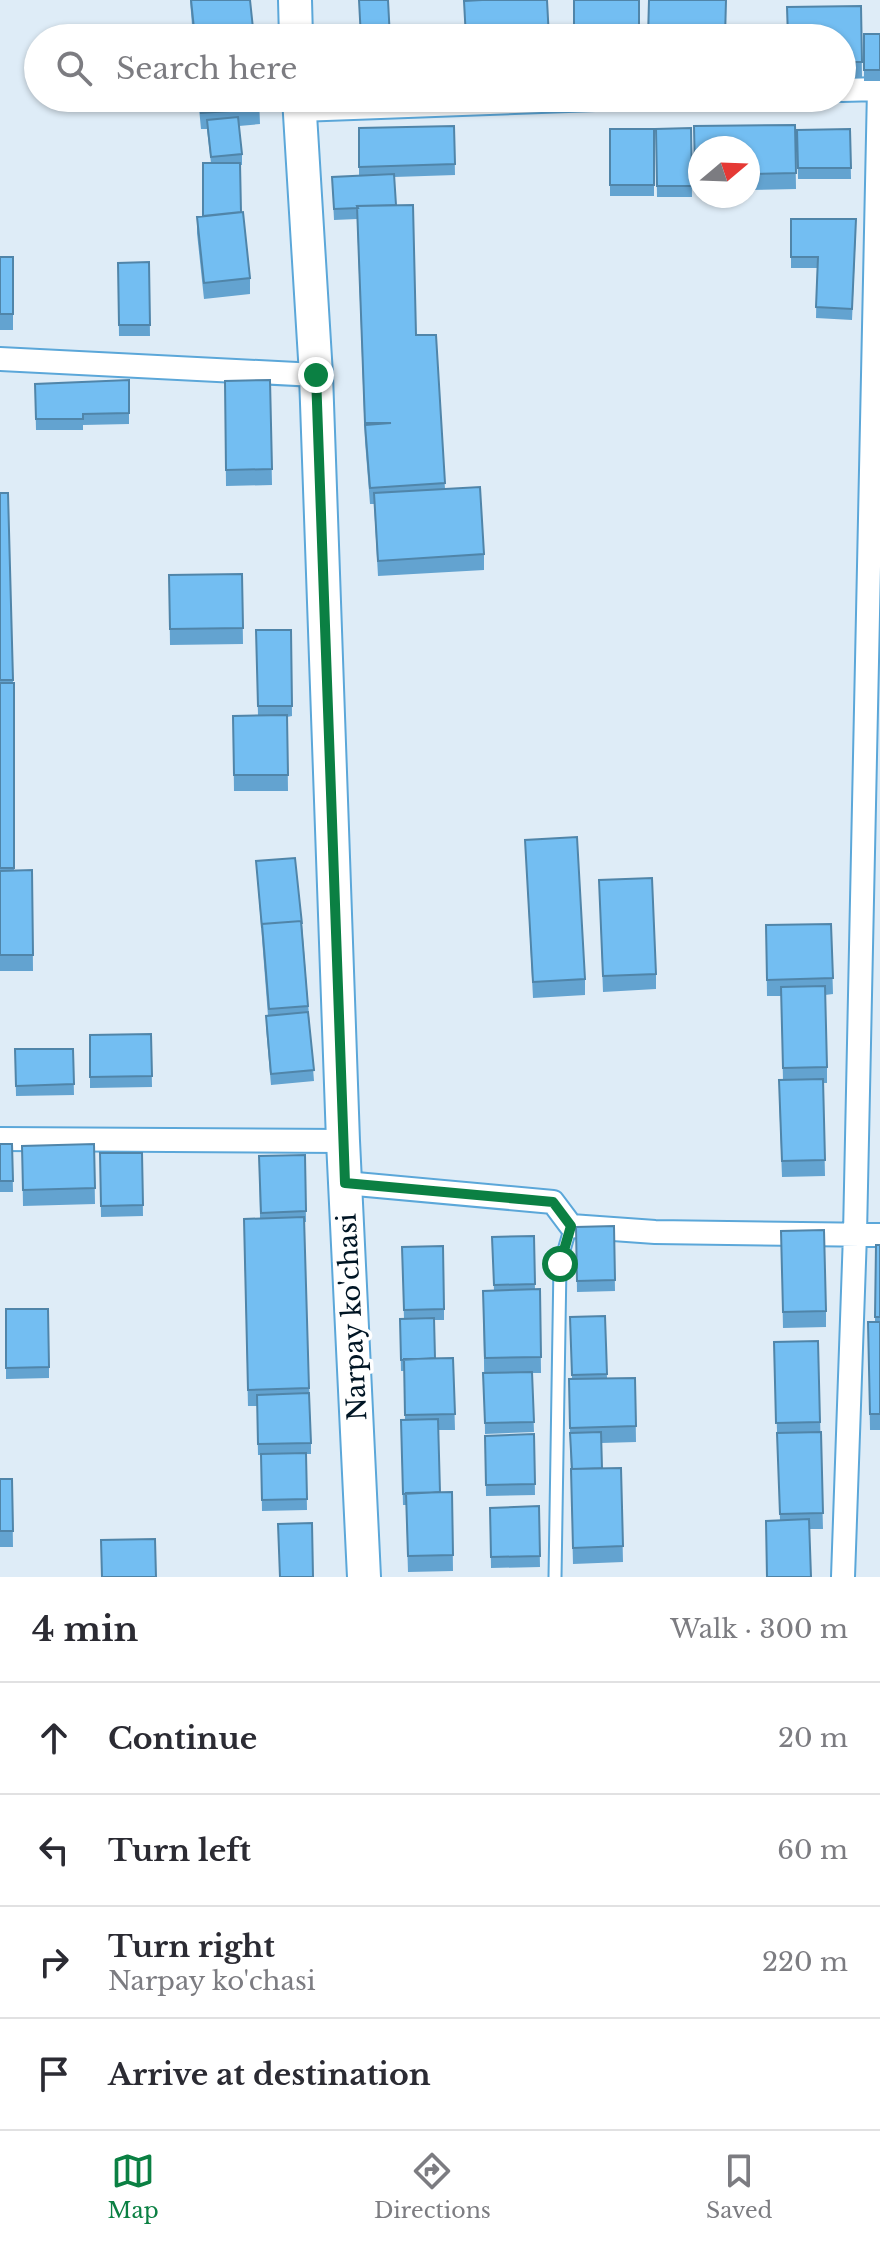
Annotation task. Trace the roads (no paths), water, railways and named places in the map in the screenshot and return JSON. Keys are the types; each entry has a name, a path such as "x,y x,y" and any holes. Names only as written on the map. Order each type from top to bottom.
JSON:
{"main road":[{"path":"295,0 296,24"},
{"name":"Narpay ko'chasi","path":"300,112 316,375 343,1141 364,1577"}],"street":[{"path":"843,1577 855,1234 879,89 856,90"},
{"path":"0,359 316,375"},
{"path":"0,1139 343,1141"},
{"path":"345,1183 553,1202 571,1226 655,1232 880,1235"}],"lane":[{"path":"555,1577 560,1264 571,1226"}]}
